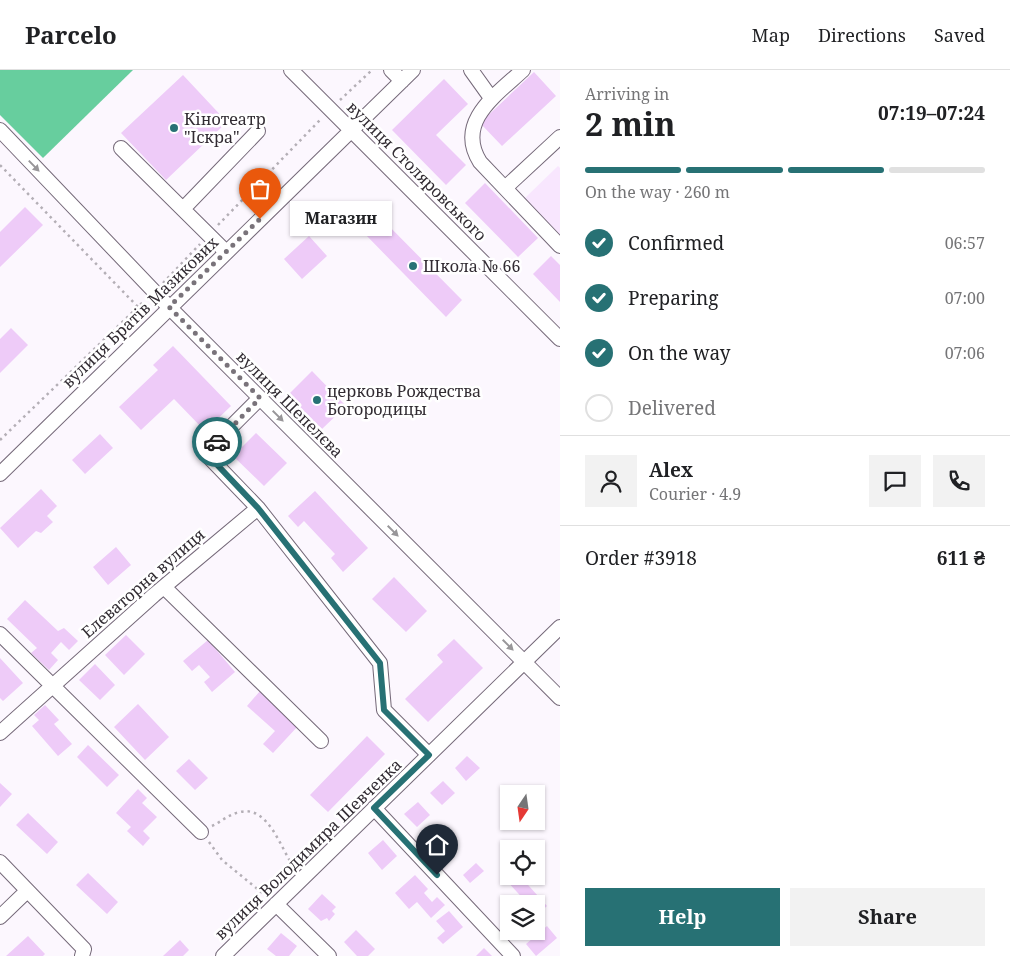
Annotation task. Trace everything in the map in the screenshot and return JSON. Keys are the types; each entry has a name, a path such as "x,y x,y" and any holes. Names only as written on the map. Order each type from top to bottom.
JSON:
{"street":[{"name":"вулиця Столяровського","path":"291,70 560,339"},
{"path":"391,70 402,81"},
{"name":"вулиця Братів Мазикових","path":"0,474 414,70"},
{"path":"471,70 491,98"},
{"path":"523,70 491,98 472,126 471,141 480,162 560,246"},
{"name":"вулиця Шепелєва","path":"0,130 154,292 560,698"},
{"path":"183,209 258,131"},
{"path":"505,188 560,137"},
{"path":"120,148 226,252"},
{"path":"260,398 206,453 258,508 380,663 384,710 429,755"},
{"name":"Елеваторна вулиця","path":"0,733 164,587 258,508"},
{"path":"164,587 321,741"},
{"name":"вулиця Володимира Шевченка","path":"223,956 560,627"},
{"path":"0,634 201,832"},
{"path":"374,808 513,956"},
{"path":"0,862 83,952"},
{"path":"0,917 27,891"},
{"path":"276,904 329,956"}],"path":[{"path":"0,440 154,292 330,110 372,70"},
{"path":"0,165 138,307"},
{"path":"276,904 222,860 201,832 227,817 241,812 254,812 263,818 273,830 291,863 302,878"}],"shaded area":[{"path":"558,166 560,168 560,235 525,198"}],"green space":[{"path":"0,70 133,70 43,158 0,115"}],"building":[{"path":"534,72 556,96 502,146 480,123"},
{"name":"Кінотеатр \"Іскра\"","path":"183,75 227,122 166,180 121,133"},
{"path":"444,79 468,104 436,135 466,165 446,185 392,130"},
{"path":"485,183 538,238 518,257 465,203"},
{"path":"25,207 43,225 0,267 0,232"},
{"name":"Школа № 66","path":"379,216 462,300 446,317 363,232"},
{"path":"309,236 327,256 302,279 284,259"},
{"path":"551,256 560,265 560,302 533,274"},
{"path":"11,328 28,345 0,373 0,339"},
{"path":"173,346 231,406 205,431 174,399 141,430 119,407 158,370 153,365"},
{"name":"церковь Рождества Богородицы","path":"312,371 346,406 322,429 288,395"},
{"path":"256,433 287,463 264,486 233,456"},
{"path":"100,434 113,448 85,474 72,460"},
{"path":"41,489 57,506 47,516 53,522 41,533 36,531 18,548 0,528"},
{"path":"315,491 368,548 343,572 331,558 335,554 304,521 298,527 288,516"},
{"path":"116,547 131,565 108,585 93,567"},
{"path":"394,577 427,611 406,632 372,599"},
{"path":"25,600 58,631 64,628 78,641 69,650 61,642 51,653 58,660 49,670 31,653 37,648 7,619"},
{"path":"126,635 145,654 124,675 105,655"},
{"path":"454,639 483,668 428,722 405,699 443,662 437,655"},
{"path":"208,640 235,672 212,692 204,682 210,677 199,665 192,671 183,661"},
{"path":"0,658 23,683 3,701 0,698"},
{"path":"95,664 115,685 100,700 79,680"},
{"path":"260,691 298,726 273,753 263,744 275,731 247,706"},
{"path":"138,704 169,737 145,760 114,727"},
{"path":"45,705 59,720 54,724 72,744 58,756 32,726 39,720 34,715"},
{"path":"367,736 385,754 328,812 310,795"},
{"path":"88,745 119,775 107,787 77,757"},
{"path":"467,756 480,768 466,781 455,768"},
{"path":"189,759 208,778 195,790 176,771"},
{"path":"443,781 455,793 442,805 430,793"},
{"path":"0,783 12,794 0,807"},
{"path":"138,789 147,798 142,803 157,817 143,831 150,838 143,846 127,831 131,827 116,813"},
{"path":"418,802 430,815 417,827 404,814"},
{"path":"28,813 58,842 47,854 16,825"},
{"path":"383,840 397,856 382,870 368,853"},
{"path":"476,863 484,871 470,883 463,875"},
{"path":"88,873 118,902 107,914 76,885"},
{"path":"415,875 428,889 424,893 432,902 437,897 445,905 431,918 417,902 409,909 395,893"},
{"path":"511,885 528,885 537,895 520,895"},
{"path":"322,894 336,907 332,911 335,914 329,921 327,918 321,921 308,909"},
{"path":"449,911 463,927 443,944 437,938 445,931 436,921"},
{"path":"547,926 557,938 536,956 526,944 531,940 545,940 545,928"},
{"path":"356,930 375,949 368,956 357,956 344,942"},
{"path":"281,933 297,946 289,956 276,956 267,949"},
{"path":"28,936 45,954 43,956 6,956"},
{"path":"180,940 189,950 183,956 163,956"},
{"path":"484,948 492,956 476,956"}],"way so far":[{"path":"217,442 260,398 169,307 260,219"}],"place":[{"name":"Кінотеатр \"Іскра\"","path":"174,128"},
{"name":"Магазин","path":"260,219"},
{"name":"Школа № 66","path":"413,266"},
{"name":"церковь Рождества Богородицы","path":"317,400"}],"route":[{"path":"217,442 206,453 258,508 380,663 384,710 429,755 374,808 437,875"}]}
